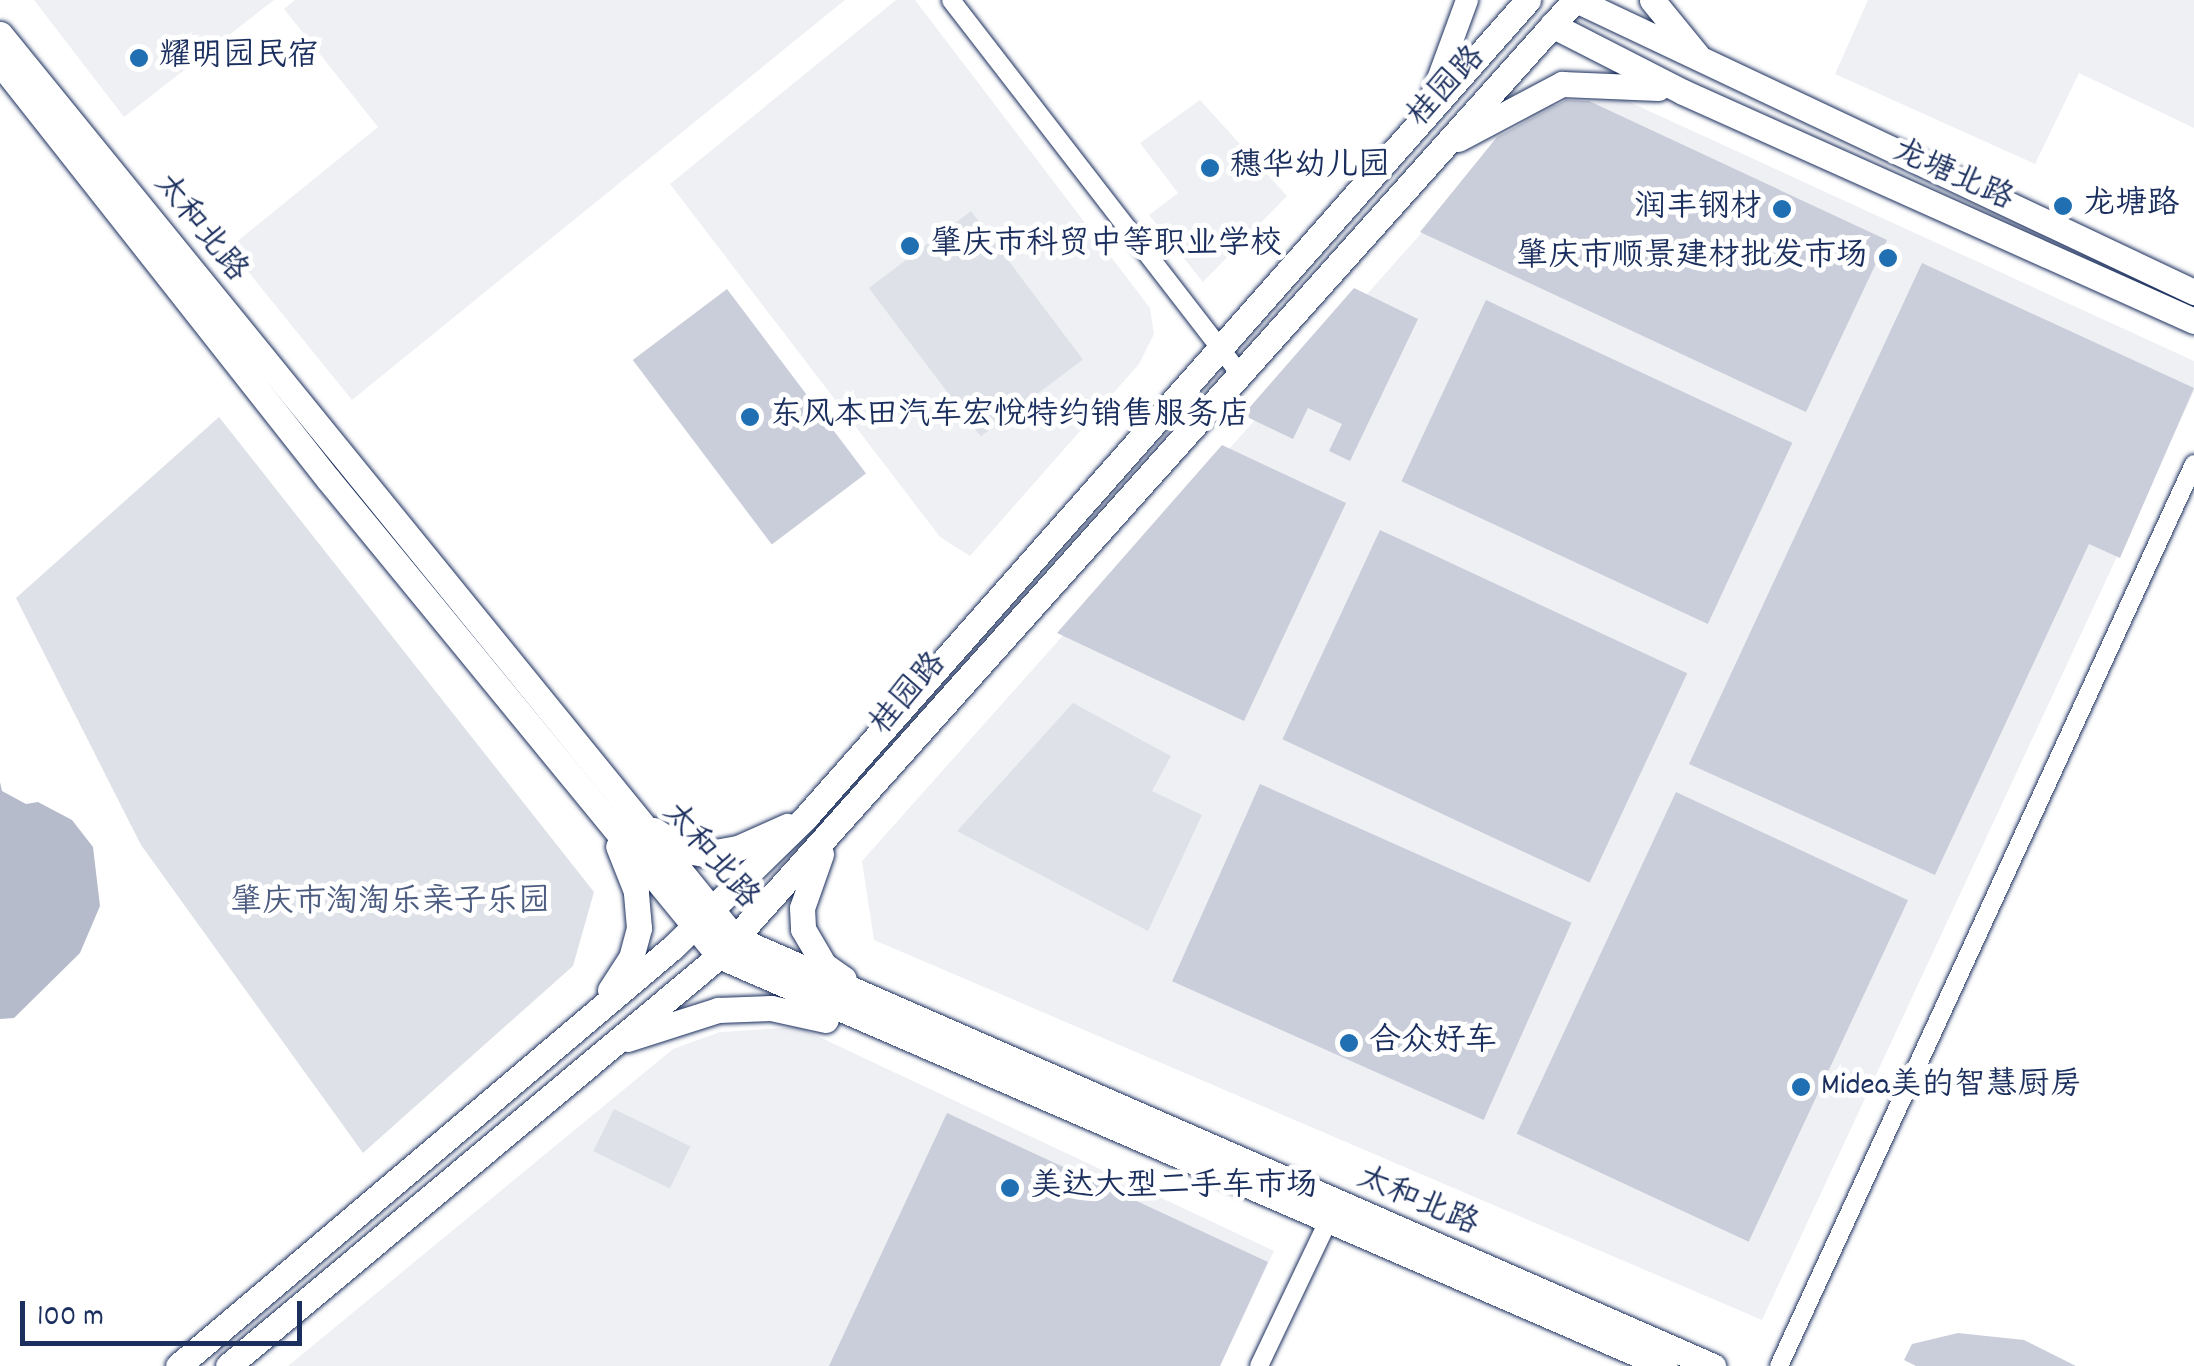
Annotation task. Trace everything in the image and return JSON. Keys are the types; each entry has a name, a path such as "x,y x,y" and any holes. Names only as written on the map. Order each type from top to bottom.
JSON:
{"main road":[{"path":"178,1366 702,920 805,818 1421,126 1527,0"},
{"name":"桂园路","path":"228,1366 727,947 1429,156 1576,0"},
{"name":"龙塘北路","path":"1576,0 1707,66 2194,292"},
{"path":"1652,0 1707,66"},
{"path":"1552,25 1682,92"},
{"name":"太和北路","path":"0,34 613,811"},
{"name":"太和北路","path":"0,62 727,947 850,1018 1713,1366"},
{"path":"1429,156 1562,84 1622,82 1682,92"},
{"name":"龙塘北路","path":"1682,92 2194,321"},
{"path":"613,811 668,843 704,854 738,848 805,818"},
{"path":"589,1018 622,975 639,928 636,891 613,811"},
{"path":"827,838 802,908 803,929 824,966 881,1005"},
{"name":"太和北路","path":"727,947 881,1005 1665,1366"},
{"path":"608,1045 718,1010 771,1008 827,1020 850,1018"}],"street":[{"path":"951,0 1238,372"},
{"path":"1421,126 1466,0"},
{"path":"1527,0 1552,25"},
{"path":"1779,1366 2194,464"},
{"path":"1259,1366 1332,1213"}],"shaded area":[{"name":"耀明园民宿","path":"34,0 274,0 124,117"},
{"path":"295,0 845,0 352,400 229,248 378,127 284,9"},
{"name":"肇庆市科贸中等职业学校","path":"896,0 915,0 1150,308 1154,334 1139,364 970,556 940,537 670,184"},
{"path":"1868,0 2194,0 2194,128 2079,73 2035,164 1835,74"},
{"name":"穗华幼儿园","path":"1200,100 1287,196 1203,282 1149,215 1178,193 1140,143"},
{"path":"1625,100 2194,361 2194,391 1762,1320 874,940 862,861 1515,128 1543,106"},
{"path":"798,1027 1274,1251 1220,1366 288,1366 673,1049 720,1032"}],"green space":[{"path":"971,211 1083,360 981,437 869,288"},
{"name":"肇庆市淘淘乐亲子乐园","path":"219,417 594,892 573,966 363,1153 141,845 16,598"},
{"path":"1073,703 1171,756 1152,791 1202,815 1148,931 957,831"},
{"path":"614,1109 690,1146 670,1189 593,1151"}],"water":[{"path":"0,782 2,791 26,804 38,802 72,820 93,847 100,906 80,953 14,1018 0,1019"}],"building":[{"path":"1566,100 1589,101 1887,240 1806,412 1420,232 1497,137"},
{"path":"1922,263 2194,388 2120,558 2089,544 1935,875 1689,764"},
{"path":"1354,288 1418,319 1350,461 1329,451 1342,424 1308,408 1293,439 1243,415"},
{"name":"东风本田汽车宏悦特约销售服务店","path":"727,289 866,473 772,544 633,360"},
{"path":"1486,300 1792,443 1708,624 1401,481"},
{"path":"1222,445 1346,503 1244,721 1057,633"},
{"path":"1380,530 1687,673 1590,883 1282,739"},
{"path":"1260,784 1572,923 1484,1120 1172,981"},
{"path":"1676,792 1908,900 1749,1242 1517,1134"},
{"name":"美达大型二手车市场","path":"947,1113 1268,1262 1220,1366 829,1366"},
{"path":"1958,1333 2024,1340 2076,1366 1916,1366 1904,1360 1912,1344"}],"place":[{"name":"耀明园民宿","path":"139,58"},
{"name":"穗华幼儿园","path":"1210,168"},
{"name":"龙塘路","path":"2063,206"},
{"name":"润丰钢材","path":"1782,209"},
{"name":"肇庆市科贸中等职业学校","path":"910,246"},
{"name":"肇庆市顺景建材批发市场","path":"1888,258"},
{"name":"东风本田汽车宏悦特约销售服务店","path":"750,417"},
{"name":"合众好车","path":"1349,1043"},
{"name":"Midea美的智慧厨房","path":"1801,1087"},
{"name":"美达大型二手车市场","path":"1010,1188"}]}
